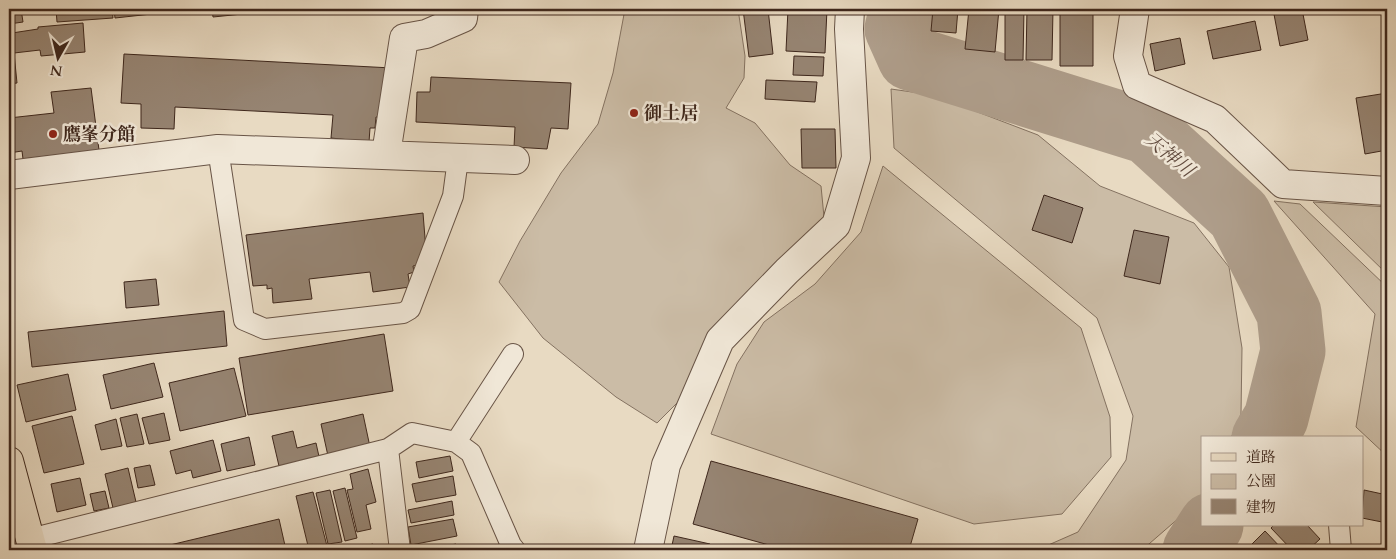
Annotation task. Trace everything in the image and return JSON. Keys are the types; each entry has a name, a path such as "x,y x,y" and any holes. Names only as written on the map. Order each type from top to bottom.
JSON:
{"main road":[{"path":"9,461 31,545"}],"street":[{"path":"386,154 404,38 426,34 463,18 464,9"},
{"path":"648,550 666,465 720,340 787,271 836,225 856,158 849,29 850,9"},
{"path":"1135,9 1128,56 1137,86 1215,119 1283,184 1387,191"},
{"path":"9,175 218,149 515,160"}],"lane":[{"path":"218,149 244,320 265,329 403,313 410,308 453,196 458,159"},
{"path":"456,442 514,354"},
{"path":"31,545 388,449 412,433 456,442 471,453 511,545 515,550"},
{"path":"388,449 400,550"},
{"path":"1339,526 1341,550"}],"green space":[{"path":"625,9 738,9 745,56 744,78 726,108 755,123 790,165 821,186 824,217 789,250 684,396 657,423 616,397 543,338 499,282 520,241 561,173 598,124 613,73"},
{"path":"891,89 933,95 1038,135 1100,186 1194,223 1229,267 1242,348 1241,414 1232,436 1201,436 1201,499 1142,550 1037,550 1078,532 1126,460 1133,416 1097,318 894,148"},
{"path":"883,166 1081,328 1110,417 1111,457 1062,514 974,524 711,434 737,364 764,322 815,284 861,232"},
{"path":"1274,201 1300,204 1387,287 1387,456 1356,427 1375,314"},
{"path":"1313,202 1387,207 1387,274"}],"building":[{"path":"9,9 21,9 23,22 9,24"},
{"path":"56,9 112,9 113,18 57,22"},
{"path":"114,9 178,9 179,11 115,18"},
{"path":"212,9 262,9 262,12 213,17"},
{"path":"743,9 768,9 773,54 749,57"},
{"path":"788,9 827,9 825,53 786,51"},
{"path":"933,9 958,9 956,33 931,31"},
{"path":"969,9 999,9 995,52 965,49"},
{"path":"1005,9 1024,9 1023,60 1005,60"},
{"path":"1027,9 1053,9 1052,60 1026,60"},
{"path":"1273,9 1302,9 1308,40 1280,46"},
{"path":"1093,13 1093,66 1060,66 1060,14"},
{"path":"1255,21 1261,50 1213,59 1207,31"},
{"path":"83,23 85,52 41,56 40,50 14,53 17,83 9,84 9,26 11,26 12,33 38,29 38,27"},
{"path":"1180,38 1185,64 1155,71 1150,44"},
{"path":"124,54 392,68 389,118 376,117 375,128 370,128 369,142 331,138 333,115 175,107 174,129 141,128 141,104 121,103"},
{"path":"794,56 824,57 823,76 793,75"},
{"path":"431,77 571,83 568,129 551,128 547,149 514,147 515,127 416,122 417,92 430,92"},
{"path":"766,80 817,82 815,102 765,99"},
{"name":"鷹峯分館","path":"91,88 99,150 23,159 22,151 9,153 9,118 54,113 51,92"},
{"path":"1387,93 1387,150 1365,154 1356,98"},
{"path":"801,129 835,129 836,168 802,168"},
{"path":"1044,195 1083,208 1072,243 1032,230"},
{"path":"423,213 427,263 413,266 414,272 408,274 410,287 373,292 370,272 309,279 312,299 273,303 272,288 267,289 267,285 253,286 246,235"},
{"path":"1134,230 1169,237 1160,284 1124,276"},
{"path":"156,279 159,305 126,308 124,282"},
{"path":"224,311 227,346 32,367 28,332"},
{"path":"384,334 393,391 248,415 239,358"},
{"path":"154,363 163,397 111,409 103,375"},
{"path":"234,368 246,416 180,431 169,383"},
{"path":"68,374 76,410 26,422 17,385"},
{"path":"164,413 170,440 149,444 142,418"},
{"path":"137,414 144,444 127,447 120,418"},
{"path":"363,414 370,447 328,456 321,424"},
{"path":"72,416 84,464 44,473 32,426"},
{"path":"116,419 122,446 101,450 95,425"},
{"path":"293,431 297,448 316,443 320,461 279,466 272,436"},
{"path":"249,437 255,465 227,471 221,444"},
{"path":"213,440 221,471 193,478 191,470 176,474 170,451"},
{"path":"450,456 453,471 419,478 416,462"},
{"path":"711,461 918,519 909,550 787,550 693,524"},
{"path":"150,465 155,485 138,488 134,468"},
{"path":"128,468 136,502 113,508 105,474"},
{"path":"368,469 376,502 366,505 371,529 357,532 347,490 353,489 350,474"},
{"path":"453,476 456,495 416,502 412,484"},
{"path":"80,478 86,505 57,512 51,484"},
{"path":"345,488 357,538 345,541 333,491"},
{"path":"330,490 342,542 328,544 316,493"},
{"path":"1364,490 1387,495 1387,523 1364,518"},
{"path":"105,491 109,508 94,511 90,494"},
{"path":"313,492 327,546 309,550 296,496"},
{"path":"452,501 454,515 411,523 408,510"},
{"path":"279,519 286,550 149,550"},
{"path":"453,519 457,536 411,545 408,527"},
{"path":"1273,526 1308,526 1320,539 1308,550 1292,550 1271,528"},
{"path":"1265,531 1283,550 1246,550"},
{"path":"674,536 710,544 708,550 671,550"},
{"path":"373,544 374,550 343,550"},
{"path":"456,544 457,550 422,550"}],"waterway":[{"name":"天神川","path":"902,9 897,29 910,58 1148,132 1239,215 1289,313 1293,351 1276,418 1265,436"},
{"name":"天神川","path":"1195,550 1210,526"}],"place":[{"name":"御土居","path":"634,113"},
{"name":"鷹峯分館","path":"53,134"}]}
